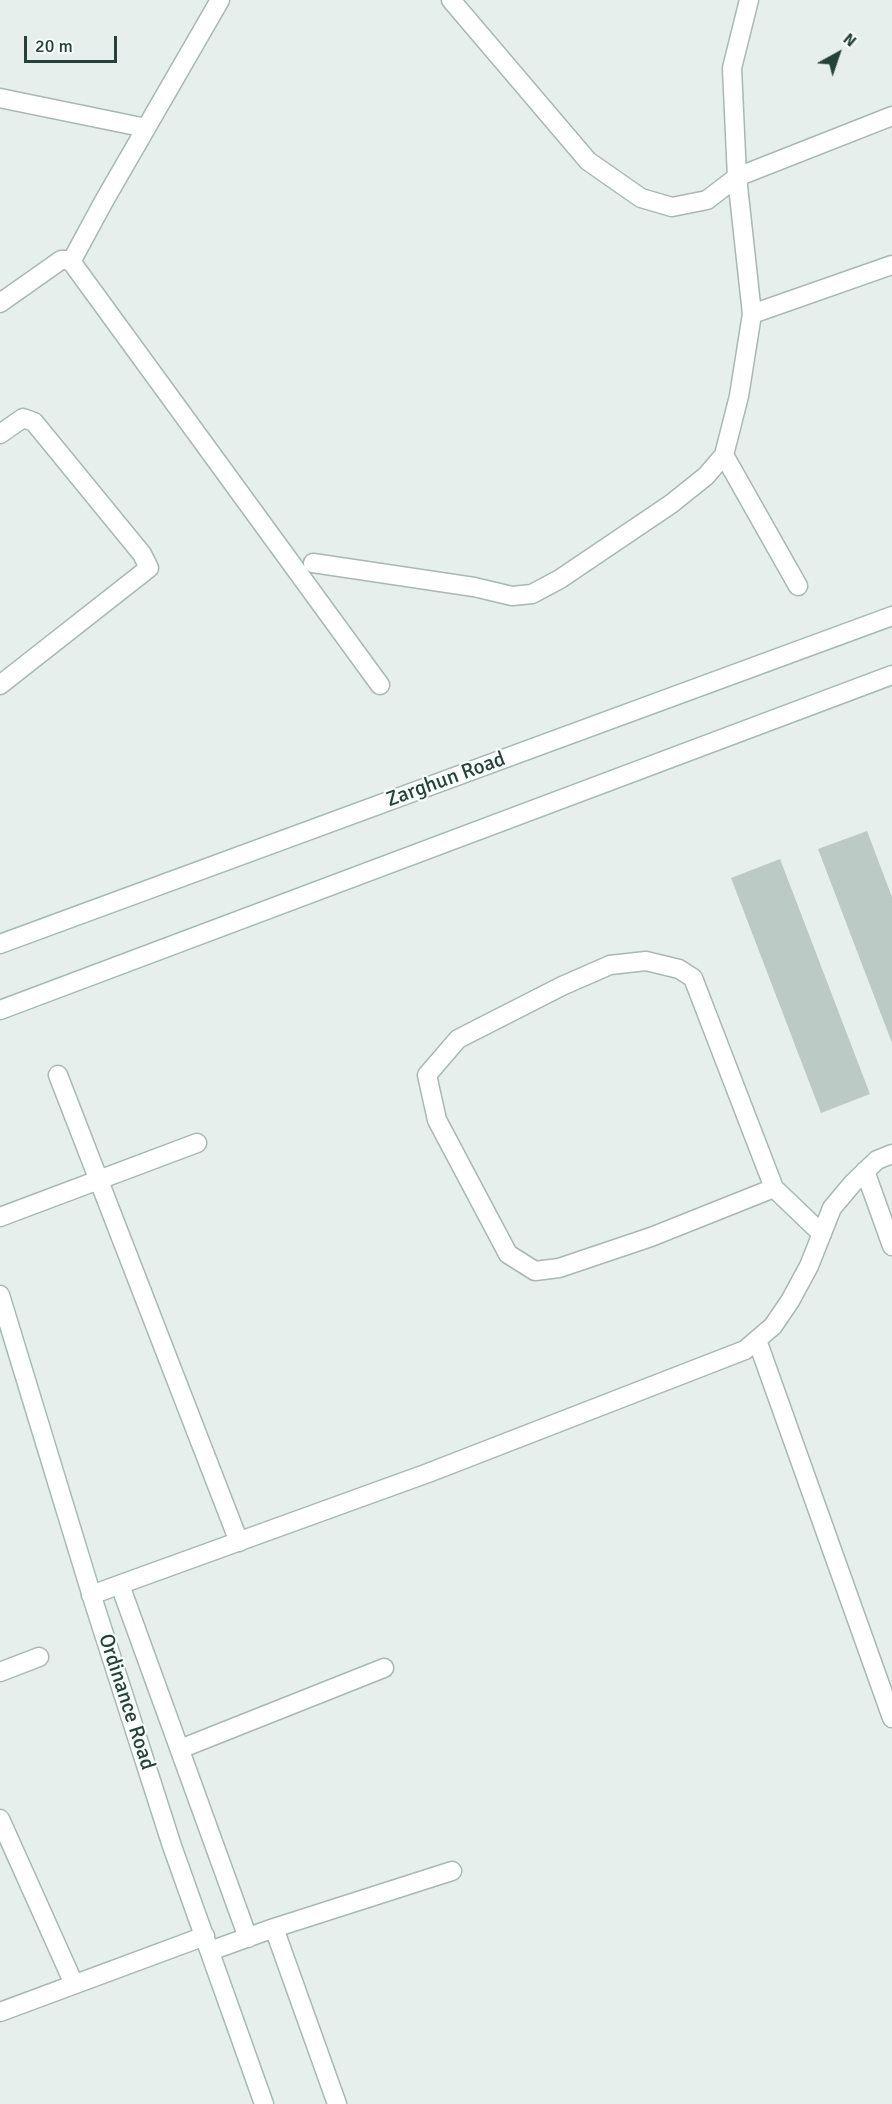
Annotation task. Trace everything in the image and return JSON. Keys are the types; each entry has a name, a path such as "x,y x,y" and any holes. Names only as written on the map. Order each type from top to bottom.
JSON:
{"street":[{"path":"71,261 220,0"},
{"path":"451,0 588,161 641,198 672,207 706,200 737,177 892,116"},
{"path":"313,563 474,587 512,596 532,594 560,579 671,504 706,476 724,455 739,396 752,314 737,177 732,68 749,0"},
{"path":"0,98 146,128"},
{"path":"0,303 61,260 71,261 380,685"},
{"path":"752,314 892,265"},
{"path":"0,434 23,418 34,422 142,554 149,568 0,685"},
{"path":"724,455 798,586"},
{"name":"Zarghun Road","path":"0,944 892,616"},
{"path":"0,1010 892,675"},
{"path":"774,1188 651,1237 559,1268 535,1271 508,1254 503,1245 437,1120 427,1075 458,1039 562,986 610,965 646,961 679,969 693,978 774,1188 822,1234"},
{"path":"58,1075 239,1542"},
{"path":"0,1216 197,1143"},
{"path":"92,1595 428,1473 746,1350 773,1326 790,1301 809,1266 832,1208 865,1171 878,1160 892,1154"},
{"path":"865,1171 892,1246"},
{"name":"Ordinance Road","path":"0,1295 172,1846 264,2104"},
{"path":"757,1340 892,1718"},
{"path":"120,1584 248,1938"},
{"path":"0,1672 39,1657"},
{"path":"180,1749 384,1668"},
{"path":"0,1819 74,1984"},
{"path":"0,2012 74,1984 208,1943 248,1938 452,1871"},
{"path":"274,1928 337,2104"}],"building":[{"path":"867,831 892,897 892,1043 818,849"},
{"path":"780,859 870,1094 821,1113 731,878"}]}
